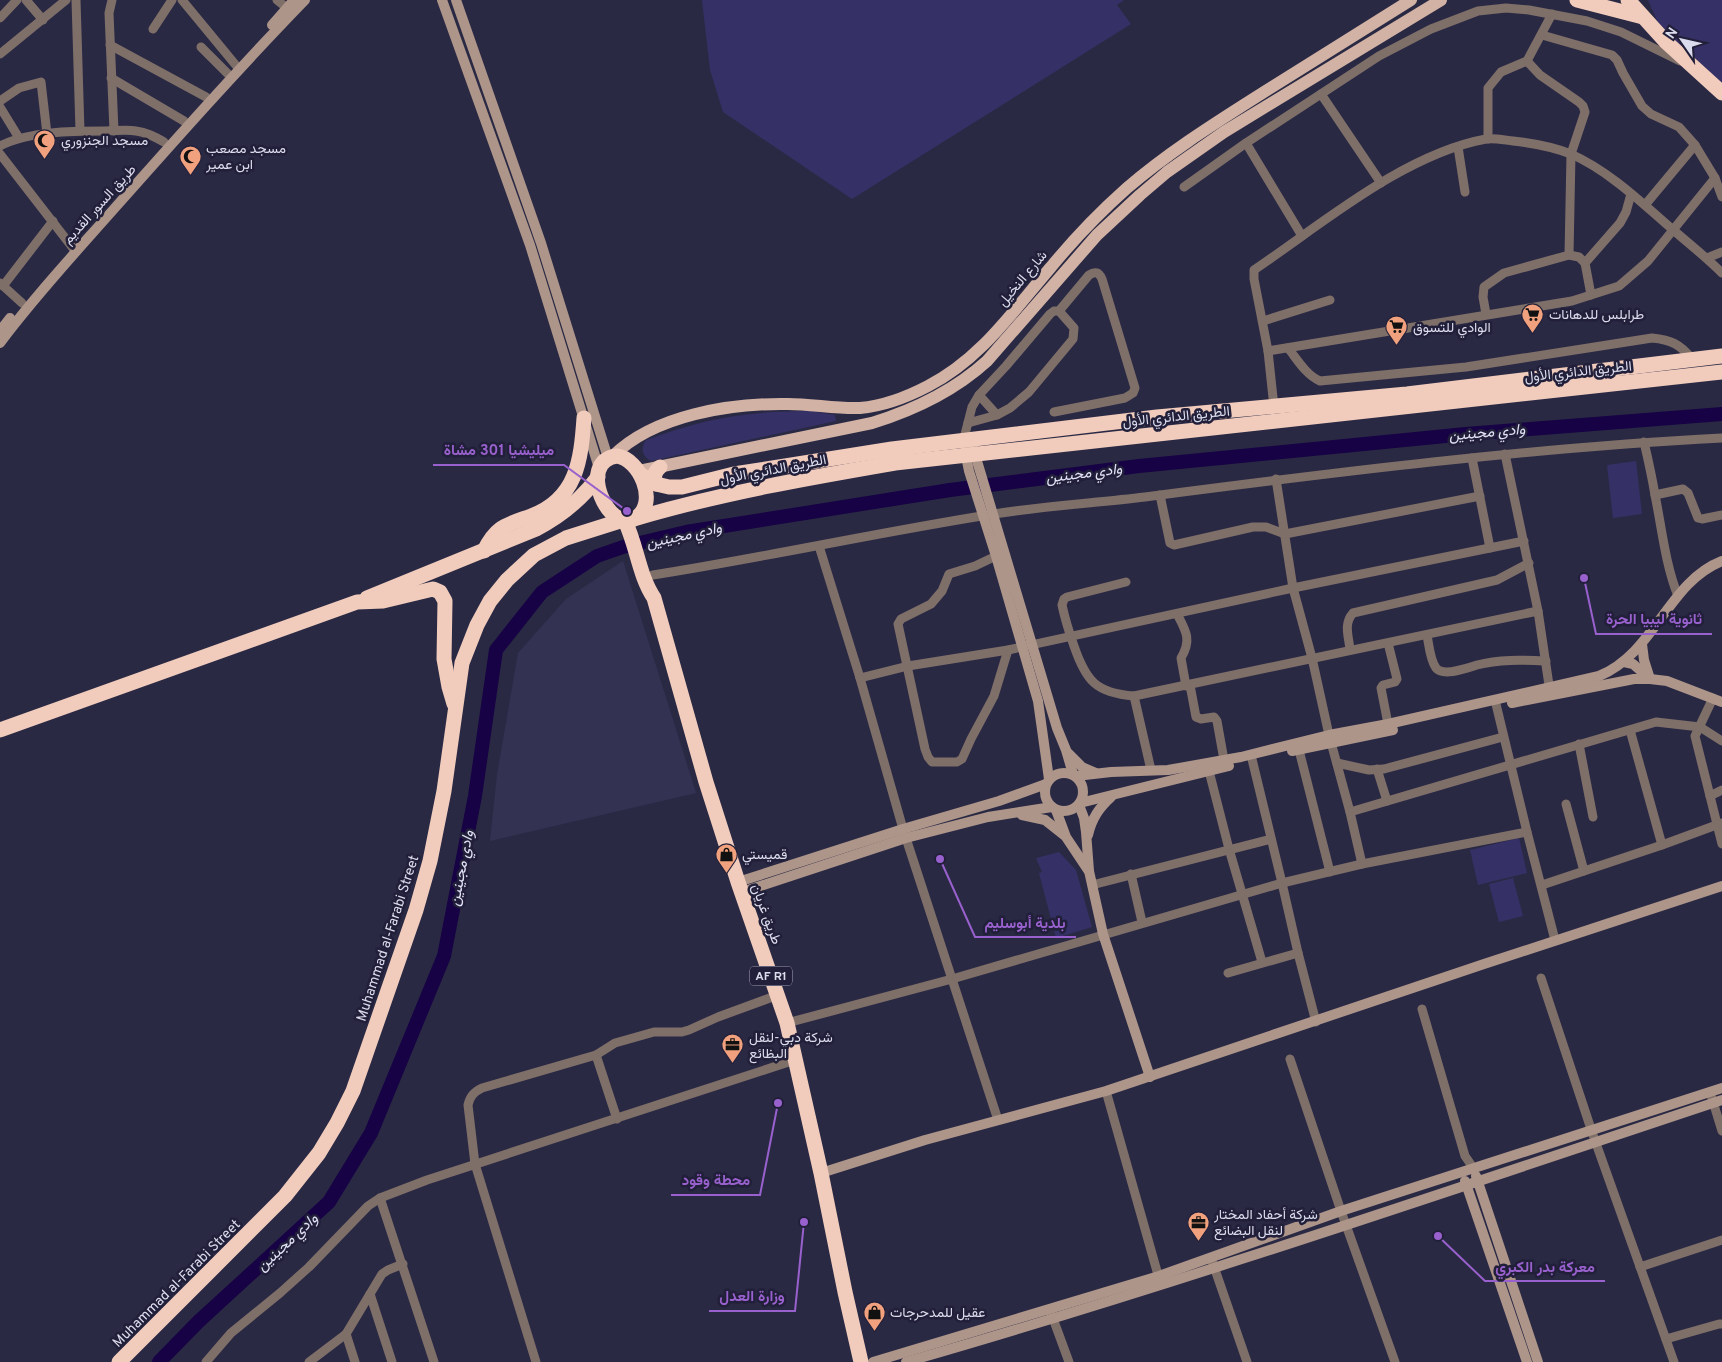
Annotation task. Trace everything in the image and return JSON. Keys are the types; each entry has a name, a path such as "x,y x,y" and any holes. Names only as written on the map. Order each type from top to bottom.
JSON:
{"highway":[{"path":"1577,0 1643,17"},
{"path":"1628,0 1666,42 1722,93"},
{"name":"الطريق الدائري الأول","path":"632,524 694,501 771,484 1156,417 1468,387 1722,356"},
{"name":"الطريق الدائري الأول","path":"640,473 656,484 682,487 734,474 892,449 970,448 1722,372"},
{"path":"484,551 490,538 499,529 539,512 552,504 566,491 579,465 584,418"},
{"path":"0,730 357,602 536,530 556,518 582,497 605,465 626,458 640,473 645,486 646,498 643,511 632,524 613,514 605,505 600,492 605,465"},
{"path":"656,484 654,481 655,473 660,467"},
{"name":"طريق غريان","path":"632,524 644,558 653,575 655,584 654,598"},
{"name":"Muhammad al-Farabi Street","path":"119,1362 285,1196 319,1153 353,1091 423,886 440,814 462,663 471,637 490,601 525,562 554,543 578,533 632,524"},
{"name":"طريق غريان","path":"644,558 646,583 654,598 706,782 787,1023 862,1362"},
{"path":"357,602 383,601 433,589 442,594 445,601 444,659 455,708"}],"main road":[{"name":"شارع النخيل","path":"605,465 625,445 647,432 706,413 771,404 803,404 847,408 870,407 896,400 939,380 962,365 986,344 1101,212 1156,164 1215,122 1411,0"},
{"path":"640,473 660,467 872,423 905,412 949,390 976,371 986,361 1097,235 1167,172 1224,132 1441,0"}],"street":[{"path":"0,18 17,0"},
{"path":"26,0 43,20"},
{"path":"0,54 66,0"},
{"path":"76,0 80,131"},
{"path":"112,0 109,14 114,131"},
{"path":"153,29 172,0"},
{"path":"182,0 238,67"},
{"path":"277,0 291,4"},
{"name":"طريق السور القديم","path":"0,342 74,249 164,142 228,74 238,67 305,0"},
{"path":"442,0 525,227 584,418 605,465"},
{"path":"456,0 544,252 605,465"},
{"name":"طريق السور القديم","path":"0,331 22,303 74,249 238,67 291,4"},
{"path":"1184,187 1246,143 1380,56 1431,29 1478,11 1506,8 1587,21 1621,32 1700,72"},
{"path":"1488,139 1488,88 1501,72 1527,61 1552,14"},
{"path":"1542,35 1612,54 1642,106 1651,114 1679,127 1695,145 1715,178 1722,197"},
{"path":"110,45 206,97"},
{"path":"201,47 228,74"},
{"path":"1527,61 1540,75 1583,106 1585,112 1571,154 1569,255"},
{"path":"111,78 184,121"},
{"path":"0,101 19,88 41,82 47,134"},
{"path":"1321,94 1381,183"},
{"path":"0,107 19,138"},
{"path":"0,146 19,138 80,131 136,131 153,136 164,142"},
{"path":"1274,407 1268,351 1254,279 1254,270 1381,183 1415,164 1458,147 1488,139 1531,143 1571,154 1603,172 1645,205 1722,273"},
{"path":"1246,143 1302,236"},
{"path":"1645,205 1695,145"},
{"path":"1458,147 1465,192"},
{"path":"0,154 74,249"},
{"path":"1268,351 1572,301 1619,286 1648,261 1715,178"},
{"path":"1585,264 1620,223 1626,212 1631,194"},
{"path":"22,303 2,288 53,221"},
{"path":"1707,258 1722,252"},
{"path":"1486,314 1483,297 1484,287 1492,280 1504,273 1569,255 1580,257 1585,264 1591,295"},
{"path":"1054,412 1125,398 1133,393 1135,388 1100,275 1092,273 1059,312"},
{"path":"1263,321 1330,300"},
{"path":"970,448 997,415 1010,408 1029,392 1073,339 1074,328 1059,312 1054,311 1050,314 979,395 972,407 970,448 1028,646 1038,701 1048,781 1045,796 1054,808 1066,837"},
{"path":"1288,348 1305,370 1313,378 1320,381 1466,367 1652,338 1662,339 1681,346 1692,359"},
{"path":"979,395 997,415"},
{"path":"653,575 720,565 988,512 1160,495 1276,479 1505,454 1644,442 1722,438"},
{"path":"1644,442 1670,576 1678,596"},
{"path":"1505,454 1538,611 1550,691"},
{"path":"1472,458 1490,548"},
{"path":"1276,479 1293,588 1362,864"},
{"path":"1655,495 1683,489 1688,493 1698,518 1722,516"},
{"path":"1160,495 1171,545 1253,527 1266,527 1285,534 1480,496"},
{"path":"988,512 996,556 1057,728 1075,775 1083,786 1082,798 1079,804 1084,818 1089,871 1103,934 1150,1076"},
{"path":"860,678 908,666 1028,646 1293,588 1524,541"},
{"path":"819,546 905,833 998,1120"},
{"path":"996,556 975,566 949,574 942,591 931,604 901,619 898,624 928,757 932,762 957,762 962,759 994,696 1008,650"},
{"path":"905,833 1014,813 1054,808 1068,811 1079,804 1209,771 1251,758 1550,691 1599,676 1624,662 1642,644 1678,596 1692,581 1707,568 1722,561"},
{"path":"1350,650 1347,624 1348,618 1353,613 1497,580 1528,563"},
{"path":"1126,582 1067,597 1062,605 1080,663 1087,677 1116,695 1134,696 1188,686 1538,611"},
{"path":"1177,614 1186,631 1187,649 1181,658 1196,717 1201,719 1216,718 1224,760"},
{"path":"1427,635 1433,662 1437,669 1443,672 1487,662 1514,660 1546,661"},
{"path":"1388,644 1396,679 1395,682 1383,685 1381,688 1388,724"},
{"path":"1642,644 1644,660 1650,678"},
{"path":"1624,662 1633,664 1650,678"},
{"path":"1550,691 1603,686 1634,679 1650,678 1667,681 1718,700 1695,736 1710,796 1720,824 1722,844"},
{"path":"1134,696 1151,770"},
{"path":"740,887 993,803 1048,781 1060,772 1075,775 1168,770 1224,760 1251,758 1299,750 1388,724 1496,703"},
{"path":"1496,703 1527,832 1556,940"},
{"path":"1350,812 1656,722 1700,727 1722,741"},
{"path":"1630,730 1662,845"},
{"path":"1337,763 1369,770 1377,769 1504,737"},
{"path":"1579,744 1593,817"},
{"path":"1066,750 1074,760 1097,774"},
{"path":"1299,750 1330,872"},
{"path":"1251,758 1316,1022"},
{"path":"1377,769 1387,801"},
{"path":"1209,771 1229,849 1262,962"},
{"path":"1710,796 1722,790"},
{"path":"1087,841 1094,816 1101,806 1115,794"},
{"path":"1566,804 1584,871"},
{"path":"1014,813 1045,820 1058,829 1066,837 1089,871"},
{"path":"1542,885 1720,824"},
{"path":"787,1023 952,979 1142,922 1282,883 1362,864 1527,832"},
{"path":"1092,884 1271,839"},
{"path":"1130,874 1142,922"},
{"path":"821,1173 925,1140 1106,1091 1722,886"},
{"path":"1228,973 1298,952"},
{"path":"1541,978 1592,1132 1674,1362"},
{"path":"536,1362 475,1164 468,1105 470,1098 482,1088 596,1055 614,1043 654,1032 682,1032 778,996"},
{"path":"1422,1009 1465,1156 1474,1169 1478,1182 1528,1356"},
{"path":"596,1055 617,1119"},
{"path":"1290,1058 1394,1362"},
{"path":"206,1362 231,1333 280,1293 332,1244 368,1206 380,1198 475,1164 795,1060"},
{"path":"1213,1263 1341,1211 1592,1132 1722,1088"},
{"path":"1106,1091 1160,1281"},
{"path":"1710,1092 1718,1102 1722,1131"},
{"path":"906,1362 1213,1263 1346,1225 1718,1102"},
{"path":"1648,1113 1652,1124"},
{"path":"1465,1156 1463,1173 1467,1185 1528,1356 1538,1362"},
{"path":"380,1198 434,1362"},
{"path":"1640,1267 1722,1240"},
{"path":"1213,1263 1247,1362"},
{"path":"315,1360 346,1334 382,1274 403,1264"},
{"path":"370,1294 392,1362"},
{"path":"873,1362 1051,1315"},
{"path":"1051,1315 1069,1362"},
{"path":"1666,1340 1722,1324"},
{"path":"346,1334 355,1362"}],"shaded area":[{"path":"702,0 1124,0 1117,5 1131,24 852,199 723,112 710,70"},
{"path":"1648,0 1722,0 1722,84 1659,25"},
{"path":"811,411 835,415 836,421 651,461 643,452 646,440 708,421 767,412"},
{"path":"1636,461 1642,514 1613,518 1607,465"},
{"path":"623,561 696,793 490,841 497,775 518,653 566,599"},
{"path":"1519,838 1527,873 1478,885 1470,850"},
{"path":"1059,852 1076,870 1092,927 1056,938 1039,873 1042,872 1036,858"},
{"path":"1513,878 1523,916 1499,922 1489,884"}],"waterway":[{"name":"وادي مجينين","path":"159,1362 198,1322 329,1202 371,1133 444,956 475,796 496,650 542,592 597,556 623,547 686,532 950,490 1139,466 1466,434 1722,414"}],"place":[{"name":"مسجد الجنزوري","path":"45,159"},
{"name":"مسجد مصعب ابن عمير","path":"190,175"},
{"name":"طرابلس للدهانات","path":"1533,333"},
{"name":"الوادي للتسوق","path":"1397,346"},
{"name":"ميليشيا 301 مشاة","path":"627,511"},
{"name":"ثانوية ليبيا الحرة","path":"1584,578"},
{"name":"بلدية أبوسليم","path":"940,859"},
{"name":"قميستي","path":"726,873"},
{"name":"شركة دبي-لنقل البظائع","path":"733,1064"},
{"name":"محطة وقود","path":"778,1103"},
{"name":"وزارة العدل","path":"804,1222"},
{"name":"معركة بدر الكبري","path":"1438,1236"},
{"name":"شركة أحفاد المختار لنقل البضائع","path":"1198,1241"},
{"name":"عقيل للمدحرجات","path":"874,1331"}]}
